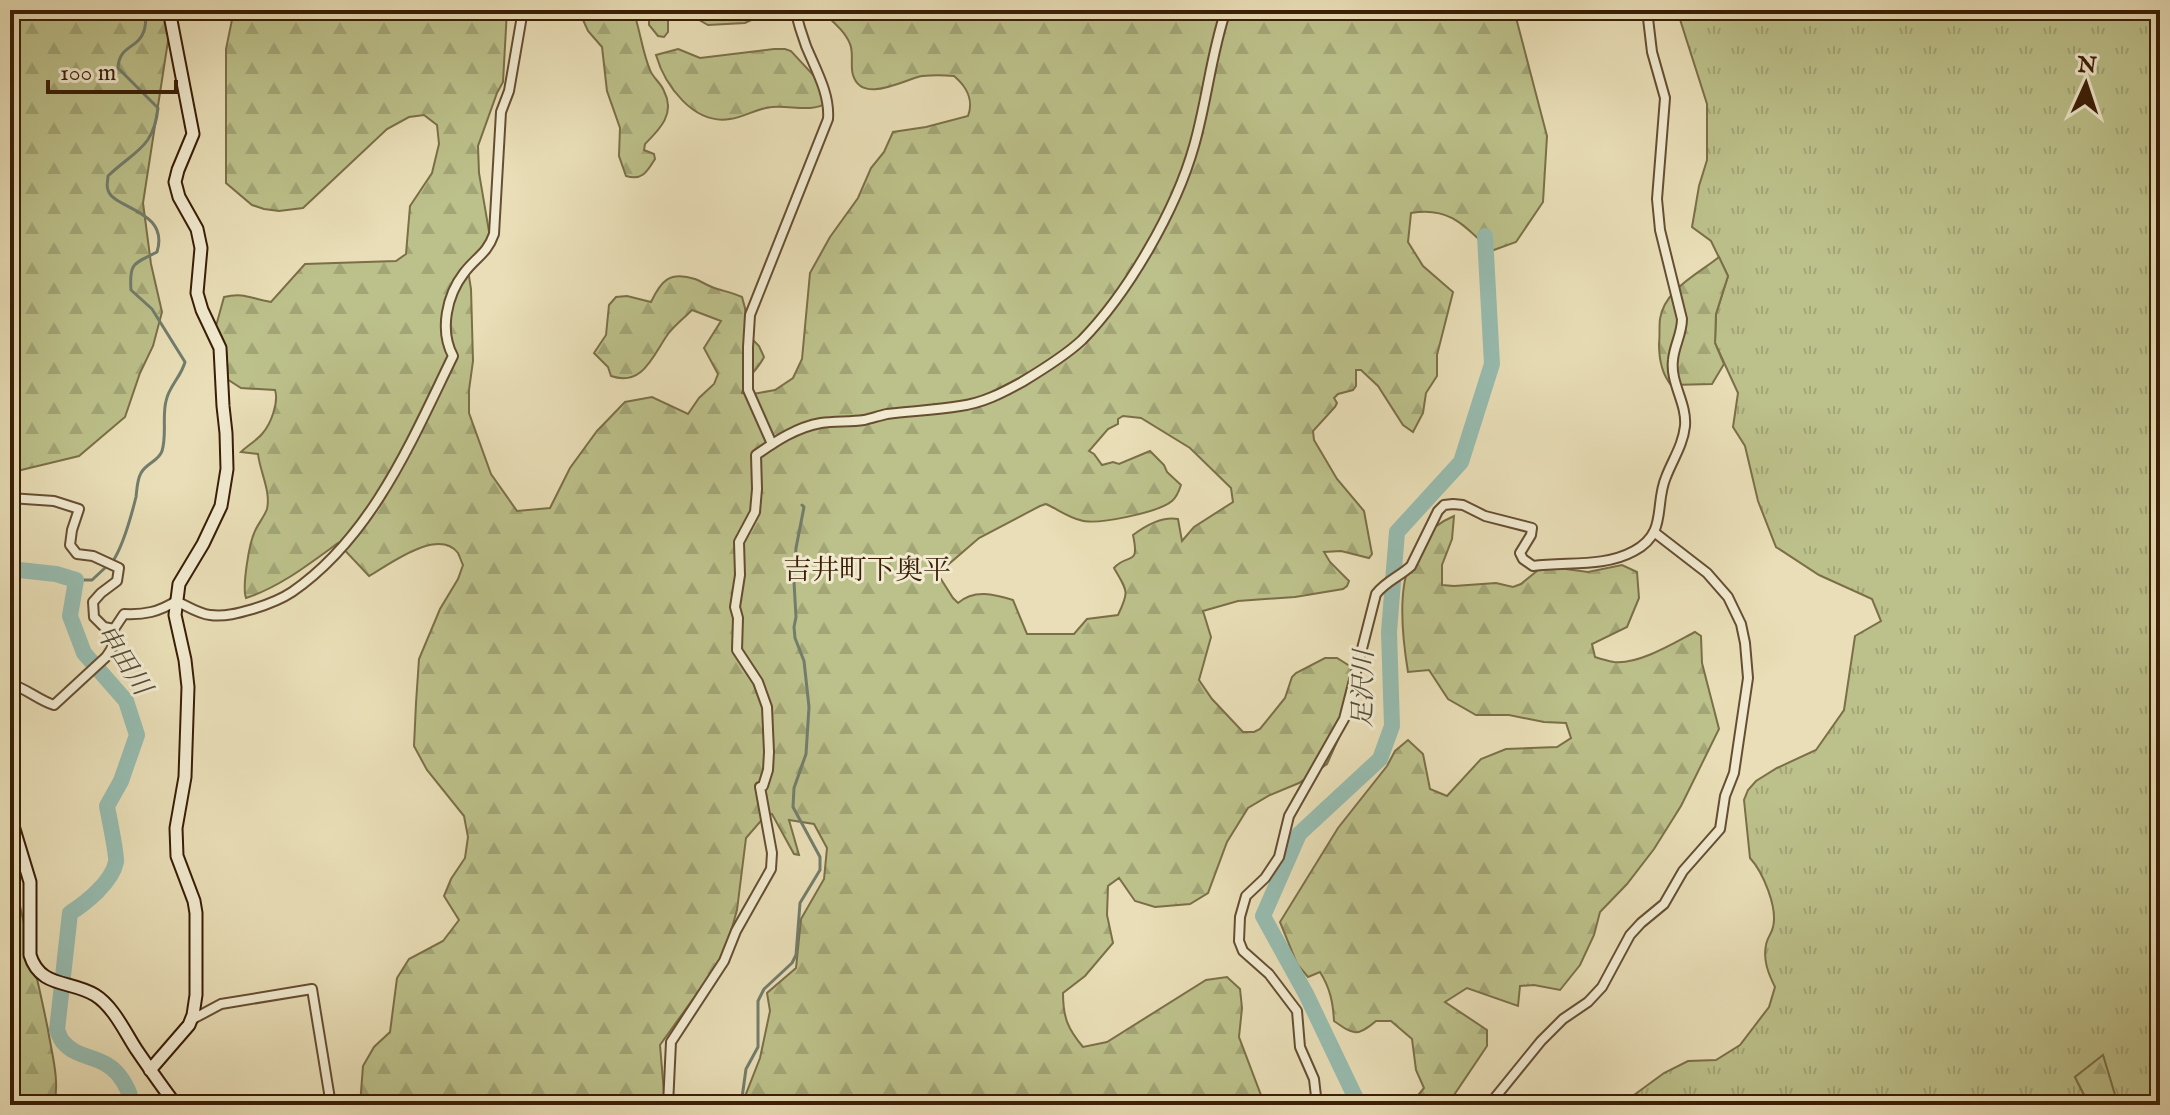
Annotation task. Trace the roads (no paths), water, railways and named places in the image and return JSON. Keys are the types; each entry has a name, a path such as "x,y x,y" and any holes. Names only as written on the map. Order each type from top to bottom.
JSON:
{"street":[{"path":"169,10 193,134 175,182 179,197 197,229 201,248 197,293 220,348 227,469 221,506 179,584 175,615 188,687 185,777 176,828 177,856 196,913 196,1006 191,1021"},
{"path":"176,601 207,615 223,616 271,603 291,593 330,561 357,529 387,484 453,356 446,335 447,308 453,291 464,272 489,248 494,234 501,112 509,91 523,10"},
{"path":"772,444 748,390 750,315 829,109 795,10"},
{"path":"668,1105 671,1042 724,961 736,931 771,869 772,853 760,787 768,770 767,707 758,682 737,650 738,618 735,607 740,575 739,542 755,512 756,455 800,429 821,423 979,403 1039,371 1081,341 1123,288 1157,233 1178,191 1194,149 1226,10"},
{"path":"1317,1105 1314,1079 1300,1047 1297,1011 1269,974 1243,951 1239,941 1240,917 1246,896 1265,878 1279,857 1289,816 1344,719 1376,594 1386,582 1411,566 1438,511 1444,505 1463,505 1485,516 1532,528 1520,553 1533,566 1610,560 1634,552 1650,540 1657,526 1664,479 1681,445 1685,424 1672,362 1682,331 1682,319 1660,230 1657,199 1665,98 1652,52 1647,10"},
{"path":"10,498 54,501 79,509 70,545 77,554 93,556 119,568 117,581 93,602 94,617 104,627 114,629"},
{"path":"1489,1105 1541,1041 1602,987 1630,935 1664,904 1683,871 1720,829 1725,796 1734,773 1748,678 1741,624 1728,597 1707,573 1654,532"},
{"path":"10,684 23,687 54,705 106,657 112,648 114,629 124,614 143,615 164,609 176,601"},
{"path":"10,816 30,882 30,955 33,965 40,974 97,996 111,1011 176,1105"},
{"path":"150,1070 191,1021 221,1004 312,989 331,1105"}],"waterway":[{"path":"113,561 127,530 140,476 162,451 166,401 185,362 152,309 131,290 132,269 157,252 159,238 156,227 149,219 112,196 107,186 108,176 141,148 156,121 158,108 118,68 122,55 144,31 146,10"},
{"name":"足沢川","path":"1359,1105 1306,994 1263,916 1299,834 1380,759 1392,726 1389,632 1397,532 1461,462 1492,364 1485,236"},
{"path":"741,1105 746,1069 758,1047 758,1001 764,989 792,963 796,955 800,903 820,870 820,857 793,807 794,788 806,754 809,707 804,661 794,627 796,548 802,505"},
{"path":"76,580 92,580 107,566"},
{"name":"申田川","path":"10,569 56,574 76,580 70,616 84,653 126,701 137,735 121,781 107,806 116,858 114,870 98,891 70,913 57,1030 62,1041 77,1053 101,1062 116,1072 128,1089 132,1105"}],"district":[{"name":"吉井町下奥平","path":"867,571"}]}
